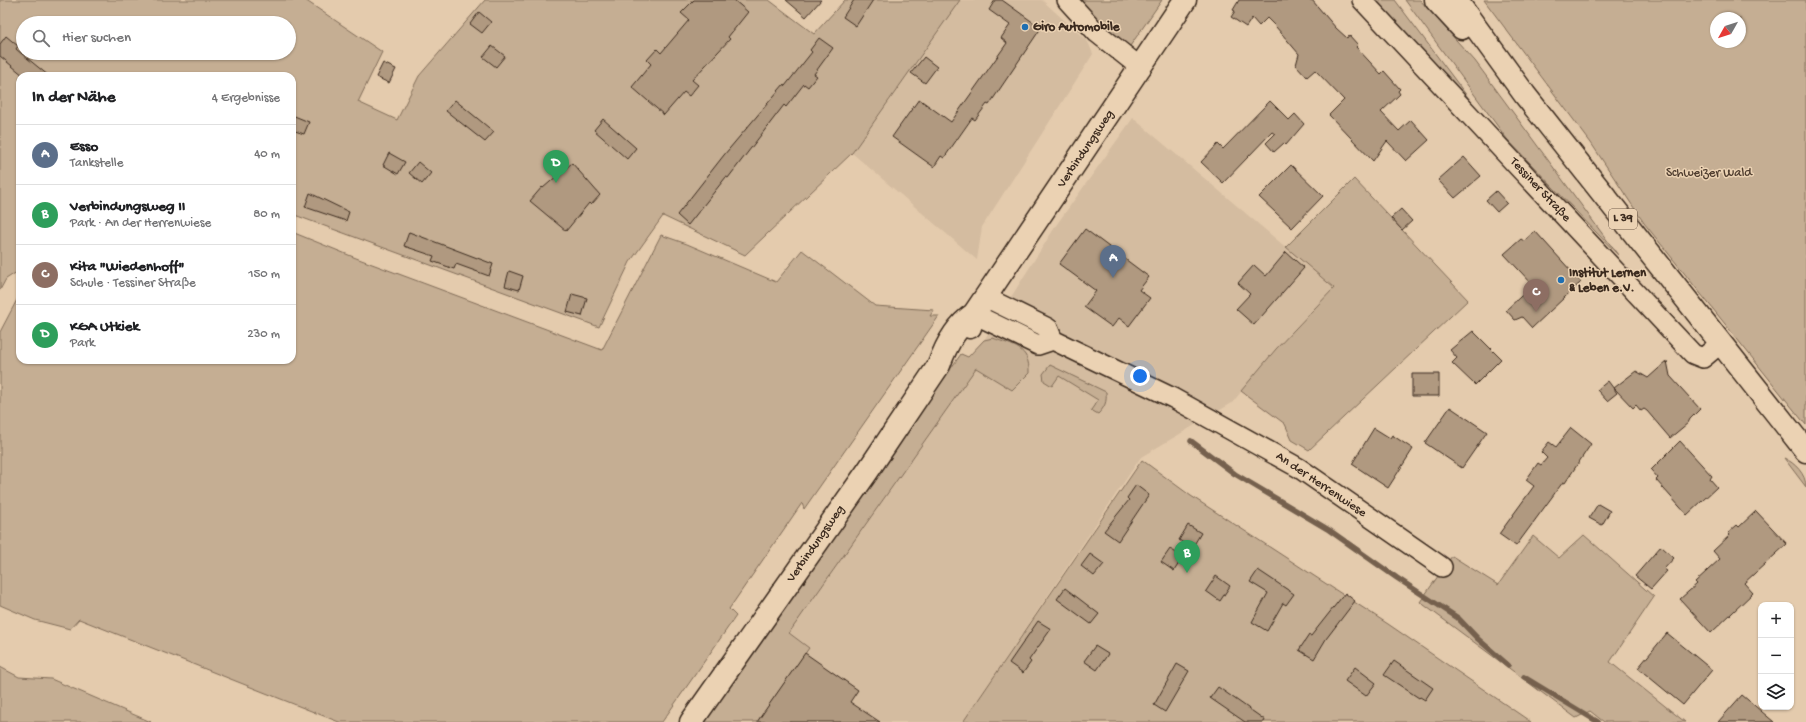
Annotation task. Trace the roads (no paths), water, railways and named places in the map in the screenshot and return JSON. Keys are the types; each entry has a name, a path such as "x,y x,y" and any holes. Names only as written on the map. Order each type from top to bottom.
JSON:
{"main road":[{"name":"Verbindungsweg","path":"691,722 867,472 939,365 954,352 969,328 979,306 1141,68 1185,0"},
{"name":"L 39","path":"1436,0 1525,95"},
{"name":"L 39","path":"1456,0 1525,95 1806,451"}],"street":[{"path":"1067,0 1097,32 1141,68"},
{"name":"Tessiner Straße","path":"1362,0 1693,354 1703,358 1721,343"},
{"name":"An der Herrenwiese","path":"979,306 1038,345 1053,340 1154,388 1299,468 1442,567"}],"waterway":[{"path":"1191,441 1235,474 1329,530 1397,578 1458,618 1478,639 1508,665"},
{"path":"1524,677 1598,722"}],"place":[{"name":"Giro Automobile","path":"1025,27"},
{"name":"KGA Utkiek","path":"556,183"},
{"name":"Esso","path":"1113,278"},
{"name":"Institut Lernen & Leben e.V.","path":"1561,280"},
{"name":"Kita \"Wiedenhoff\"","path":"1536,312"},
{"name":"Verbindungsweg II","path":"1187,573"}],"park label":[{"name":"Schweizer Wald","path":"1709,173"}]}
